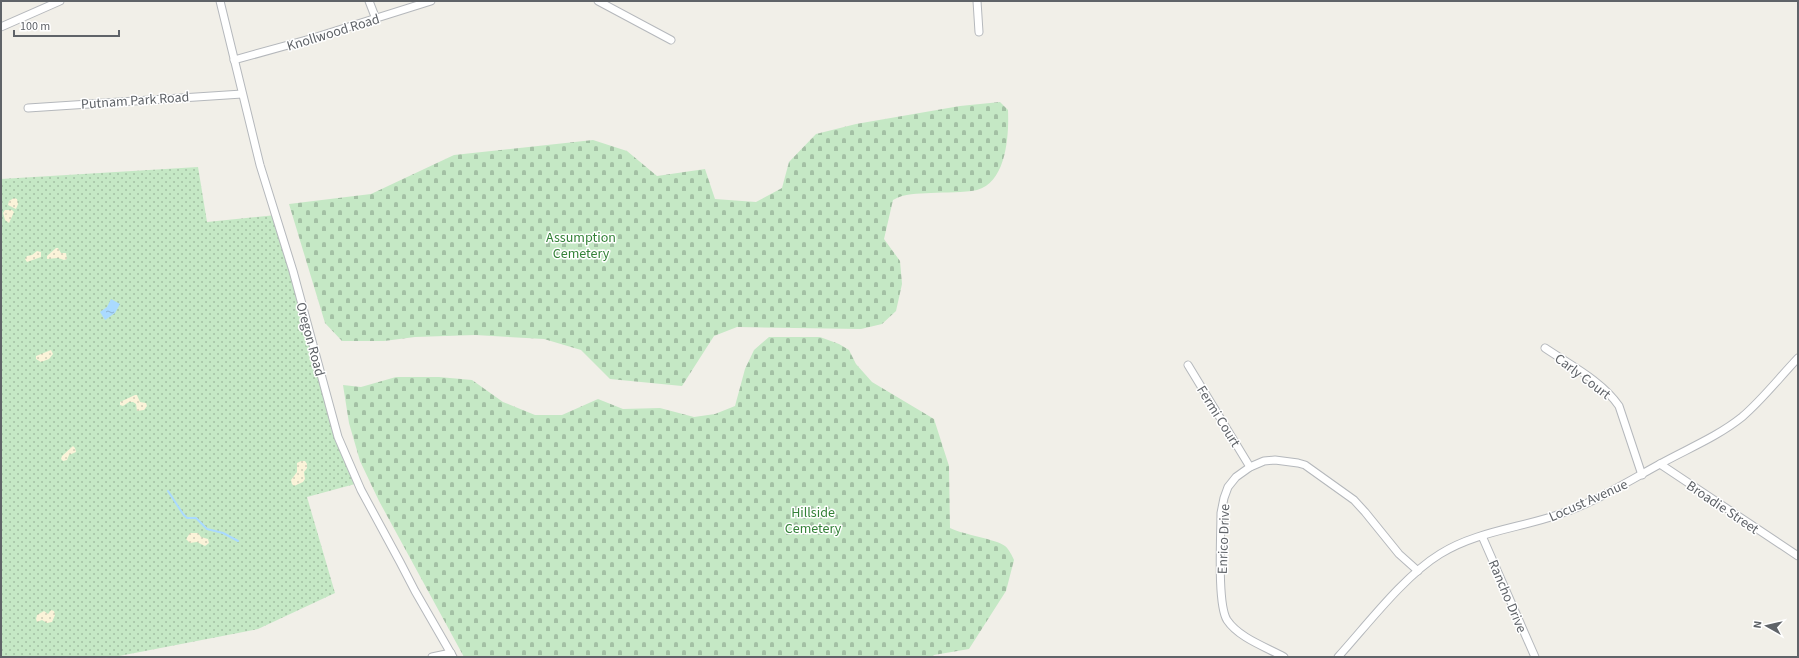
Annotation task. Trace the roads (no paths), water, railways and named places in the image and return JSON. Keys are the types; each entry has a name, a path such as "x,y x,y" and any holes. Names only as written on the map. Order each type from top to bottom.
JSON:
{"street":[{"path":"1,27 60,1"},
{"name":"Oregon Road","path":"220,1 260,165 290,264 343,452 361,490 415,591 452,655"},
{"path":"369,1 376,18"},
{"name":"Knollwood Road","path":"234,60 310,40 431,1"},
{"path":"598,1 671,40"},
{"path":"977,1 979,32"},
{"name":"Putnam Park Road","path":"28,108 242,94"},
{"name":"Carly Court","path":"1545,348 1599,385 1616,401 1642,475"},
{"name":"Locust Avenue","path":"1338,657 1407,580 1438,554 1449,548 1482,536 1558,515 1627,484 1660,464 1705,441 1741,418 1798,358"},
{"name":"Fermi Court","path":"1188,365 1250,467"},
{"name":"Enrico Drive","path":"1284,657 1241,634 1228,621 1221,604 1221,513 1224,498 1228,487 1236,477 1250,467 1275,460 1305,465 1354,500 1399,554 1418,571"},
{"name":"Broadie Street","path":"1660,464 1798,556"},
{"name":"Rancho Drive","path":"1482,536 1535,657"},
{"path":"432,657 452,655"}],"water":[{"path":"111,299 120,304 115,313 105,320 100,312 107,307"}],"waterway":[{"path":"168,491 187,518 196,518 207,529 223,533 238,541"}],"park label":[{"name":"Assumption Cemetery","path":"581,246"},
{"name":"Hillside Cemetery","path":"813,520"}]}
